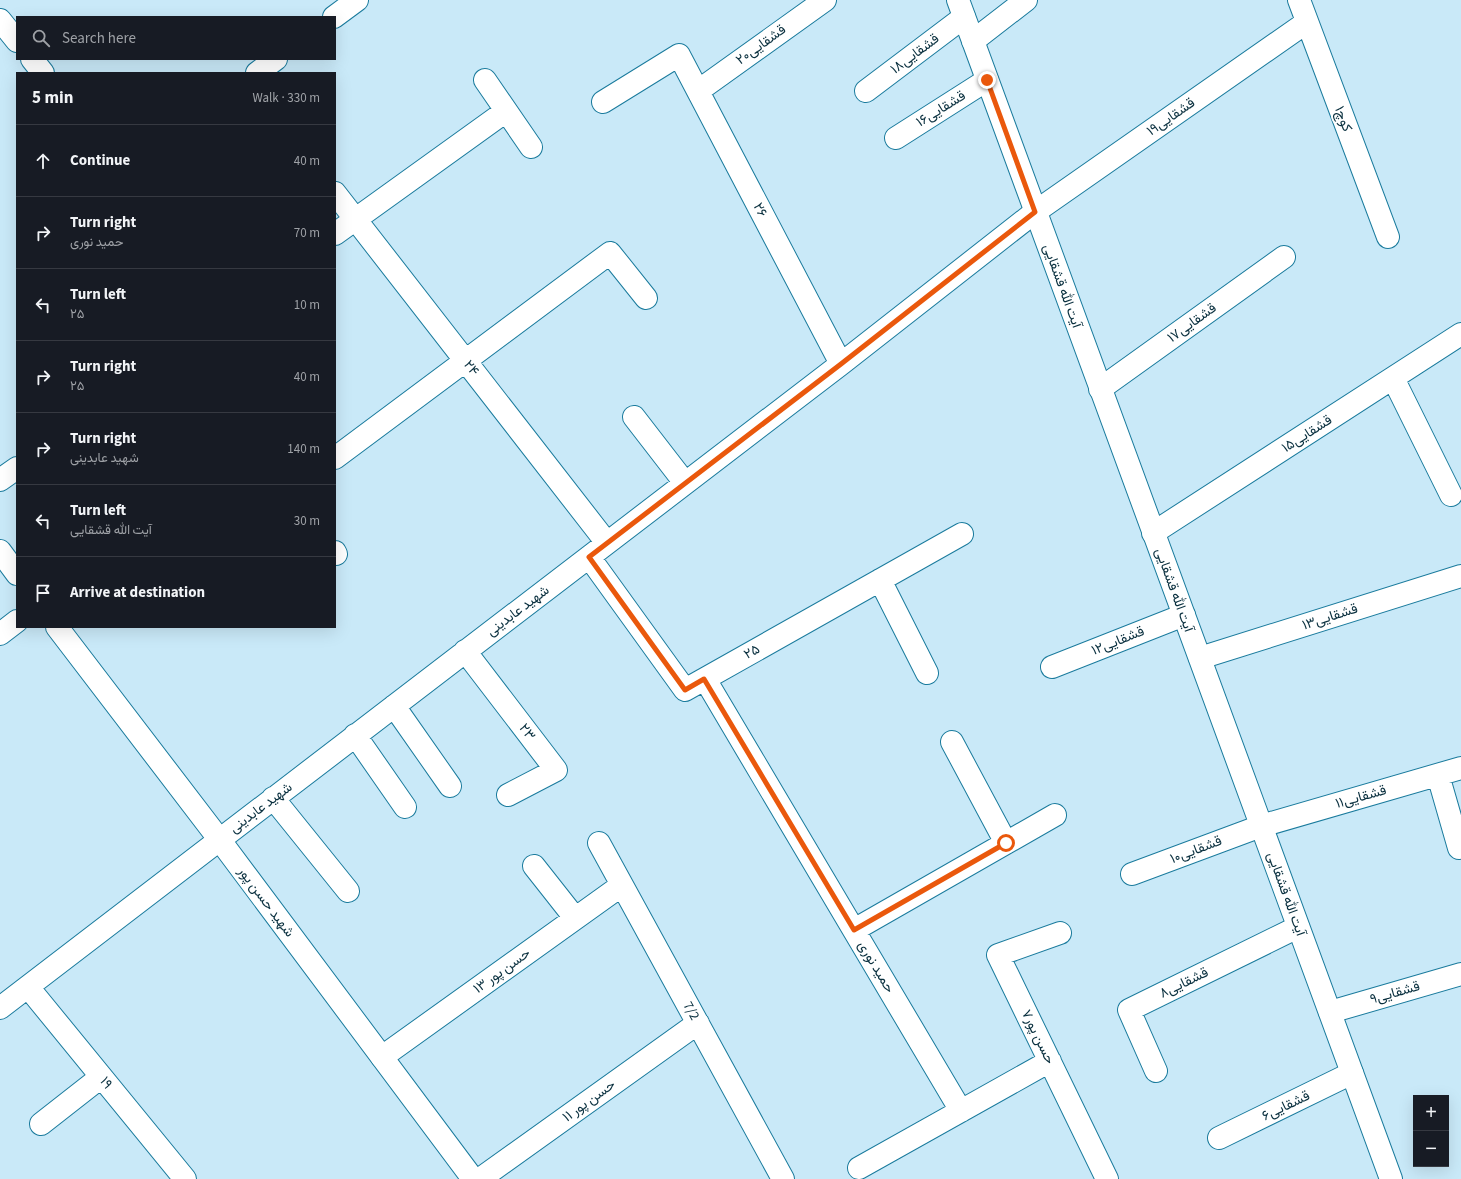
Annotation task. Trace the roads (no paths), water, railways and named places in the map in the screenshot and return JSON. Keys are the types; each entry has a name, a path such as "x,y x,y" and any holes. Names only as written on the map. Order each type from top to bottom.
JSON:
{"street":[{"path":"335,16 357,0"},
{"name":"۲۰قشقایی","path":"698,91 825,0"},
{"path":"973,40 1026,0"},
{"name":"کوچ۱","path":"1299,0 1388,237"},
{"name":"آیت الله قشقایی","path":"961,9 1391,1179"},
{"name":"۱۸قشقایی","path":"866,91 961,9"},
{"path":"0,20 16,40"},
{"name":"۱۹قشقایی","path":"1035,212 1307,22"},
{"name":"۲۶","path":"603,102 679,55 841,364"},
{"path":"33,60 42,72"},
{"path":"258,72 275,60"},
{"path":"486,80 530,147"},
{"name":"۱۶قشقایی","path":"896,138 987,80"},
{"path":"336,233 506,111"},
{"name":"۲۴","path":"336,194 607,543"},
{"name":"شهید عابدینی","path":"0,1008 841,364 1035,212"},
{"path":"336,457 610,253 646,298"},
{"name":"۱۷قشقایی","path":"1100,389 1284,257"},
{"name":"۱۵قشقایی","path":"1153,533 1461,334"},
{"path":"1393,378 1451,495"},
{"path":"634,417 685,483"},
{"path":"0,480 16,469"},
{"name":"۲۵","path":"589,557 685,690 962,534"},
{"path":"0,551 16,573"},
{"name":"قشقایی۱۳","path":"1200,658 1461,576"},
{"path":"880,580 926,673"},
{"name":"قشقایی۱۲","path":"1052,667 1184,615"},
{"path":"0,634 16,622"},
{"name":"شهید حسن پور","path":"58,628 219,839 473,1179"},
{"name":"۲۳","path":"465,651 556,770 508,795"},
{"name":"حمید نوری","path":"704,679 961,1111"},
{"path":"394,706 450,786"},
{"path":"355,735 405,807"},
{"path":"952,742 1006,843"},
{"name":"۱۱قشقایی","path":"1261,826 1461,768"},
{"path":"1438,775 1459,848"},
{"path":"273,798 348,891"},
{"path":"854,930 1055,815"},
{"name":"۱۰قشقایی","path":"1132,874 1261,826"},
{"name":"7/2","path":"599,843 783,1179"},
{"path":"534,866 575,918"},
{"name":"۱۳ حسن پور","path":"382,1057 622,885"},
{"name":"۸قشقایی","path":"1156,1071 1129,1010 1298,927"},
{"name":"حسن پور۷","path":"1060,933 998,955 1107,1179"},
{"name":"۹قشقایی","path":"1330,1012 1461,974"},
{"name":"۱۹","path":"28,987 185,1179"},
{"name":"۱۱ حسن پور","path":"480,1179 698,1023"},
{"path":"859,1168 1050,1061"},
{"name":"۶قشقایی","path":"1220,1138 1352,1073"},
{"path":"41,1124 101,1076"}]}
